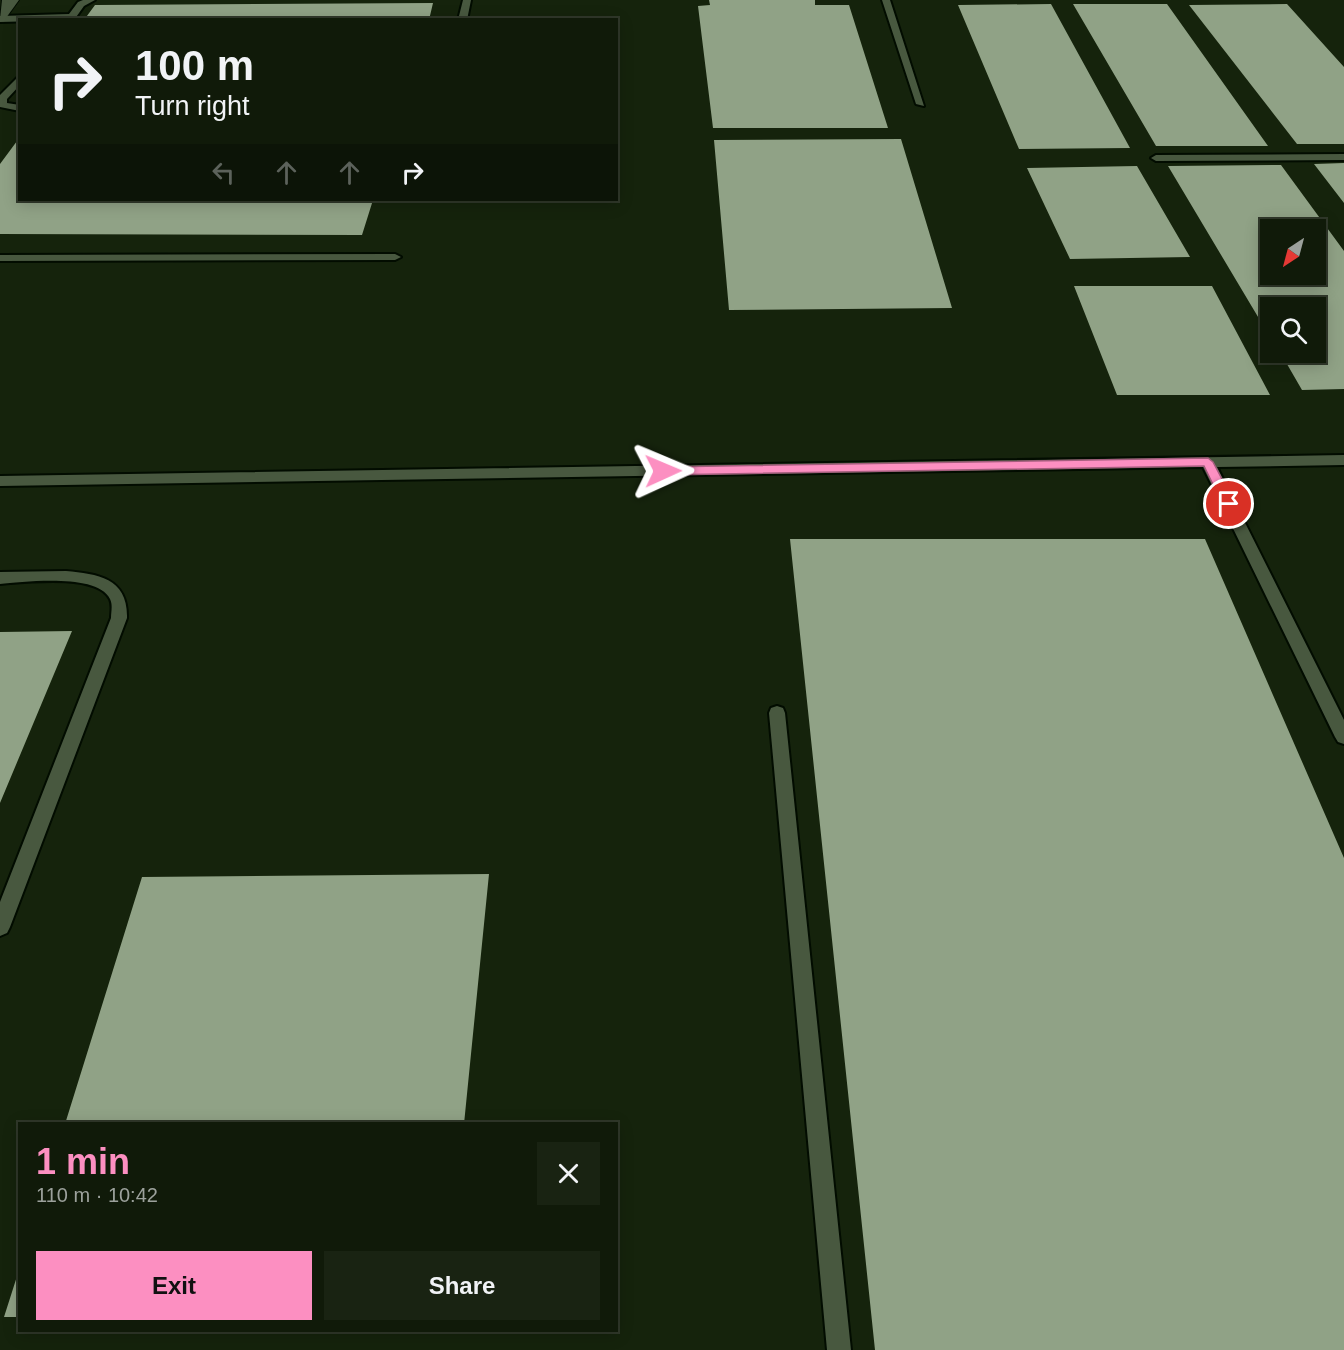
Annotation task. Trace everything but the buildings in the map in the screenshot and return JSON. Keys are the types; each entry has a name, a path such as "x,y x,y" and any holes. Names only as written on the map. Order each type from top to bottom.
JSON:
{"street":[{"path":"0,14 11,0"}],"lane":[{"path":"70,18 81,4 91,0"},
{"path":"462,18 467,0"},
{"path":"886,0 921,104"},
{"path":"0,19 18,19"},
{"path":"18,80 2,99 2,105 18,108"},
{"path":"1156,158 1344,157"},
{"path":"0,258 395,257"},
{"path":"0,481 1344,460"},
{"path":"1208,462 1344,737"},
{"path":"0,578 85,577 107,585 119,599 120,618 0,927"},
{"path":"777,713 839,1350"}],"route":[{"path":"663,471 1208,462 1229,504"}]}
